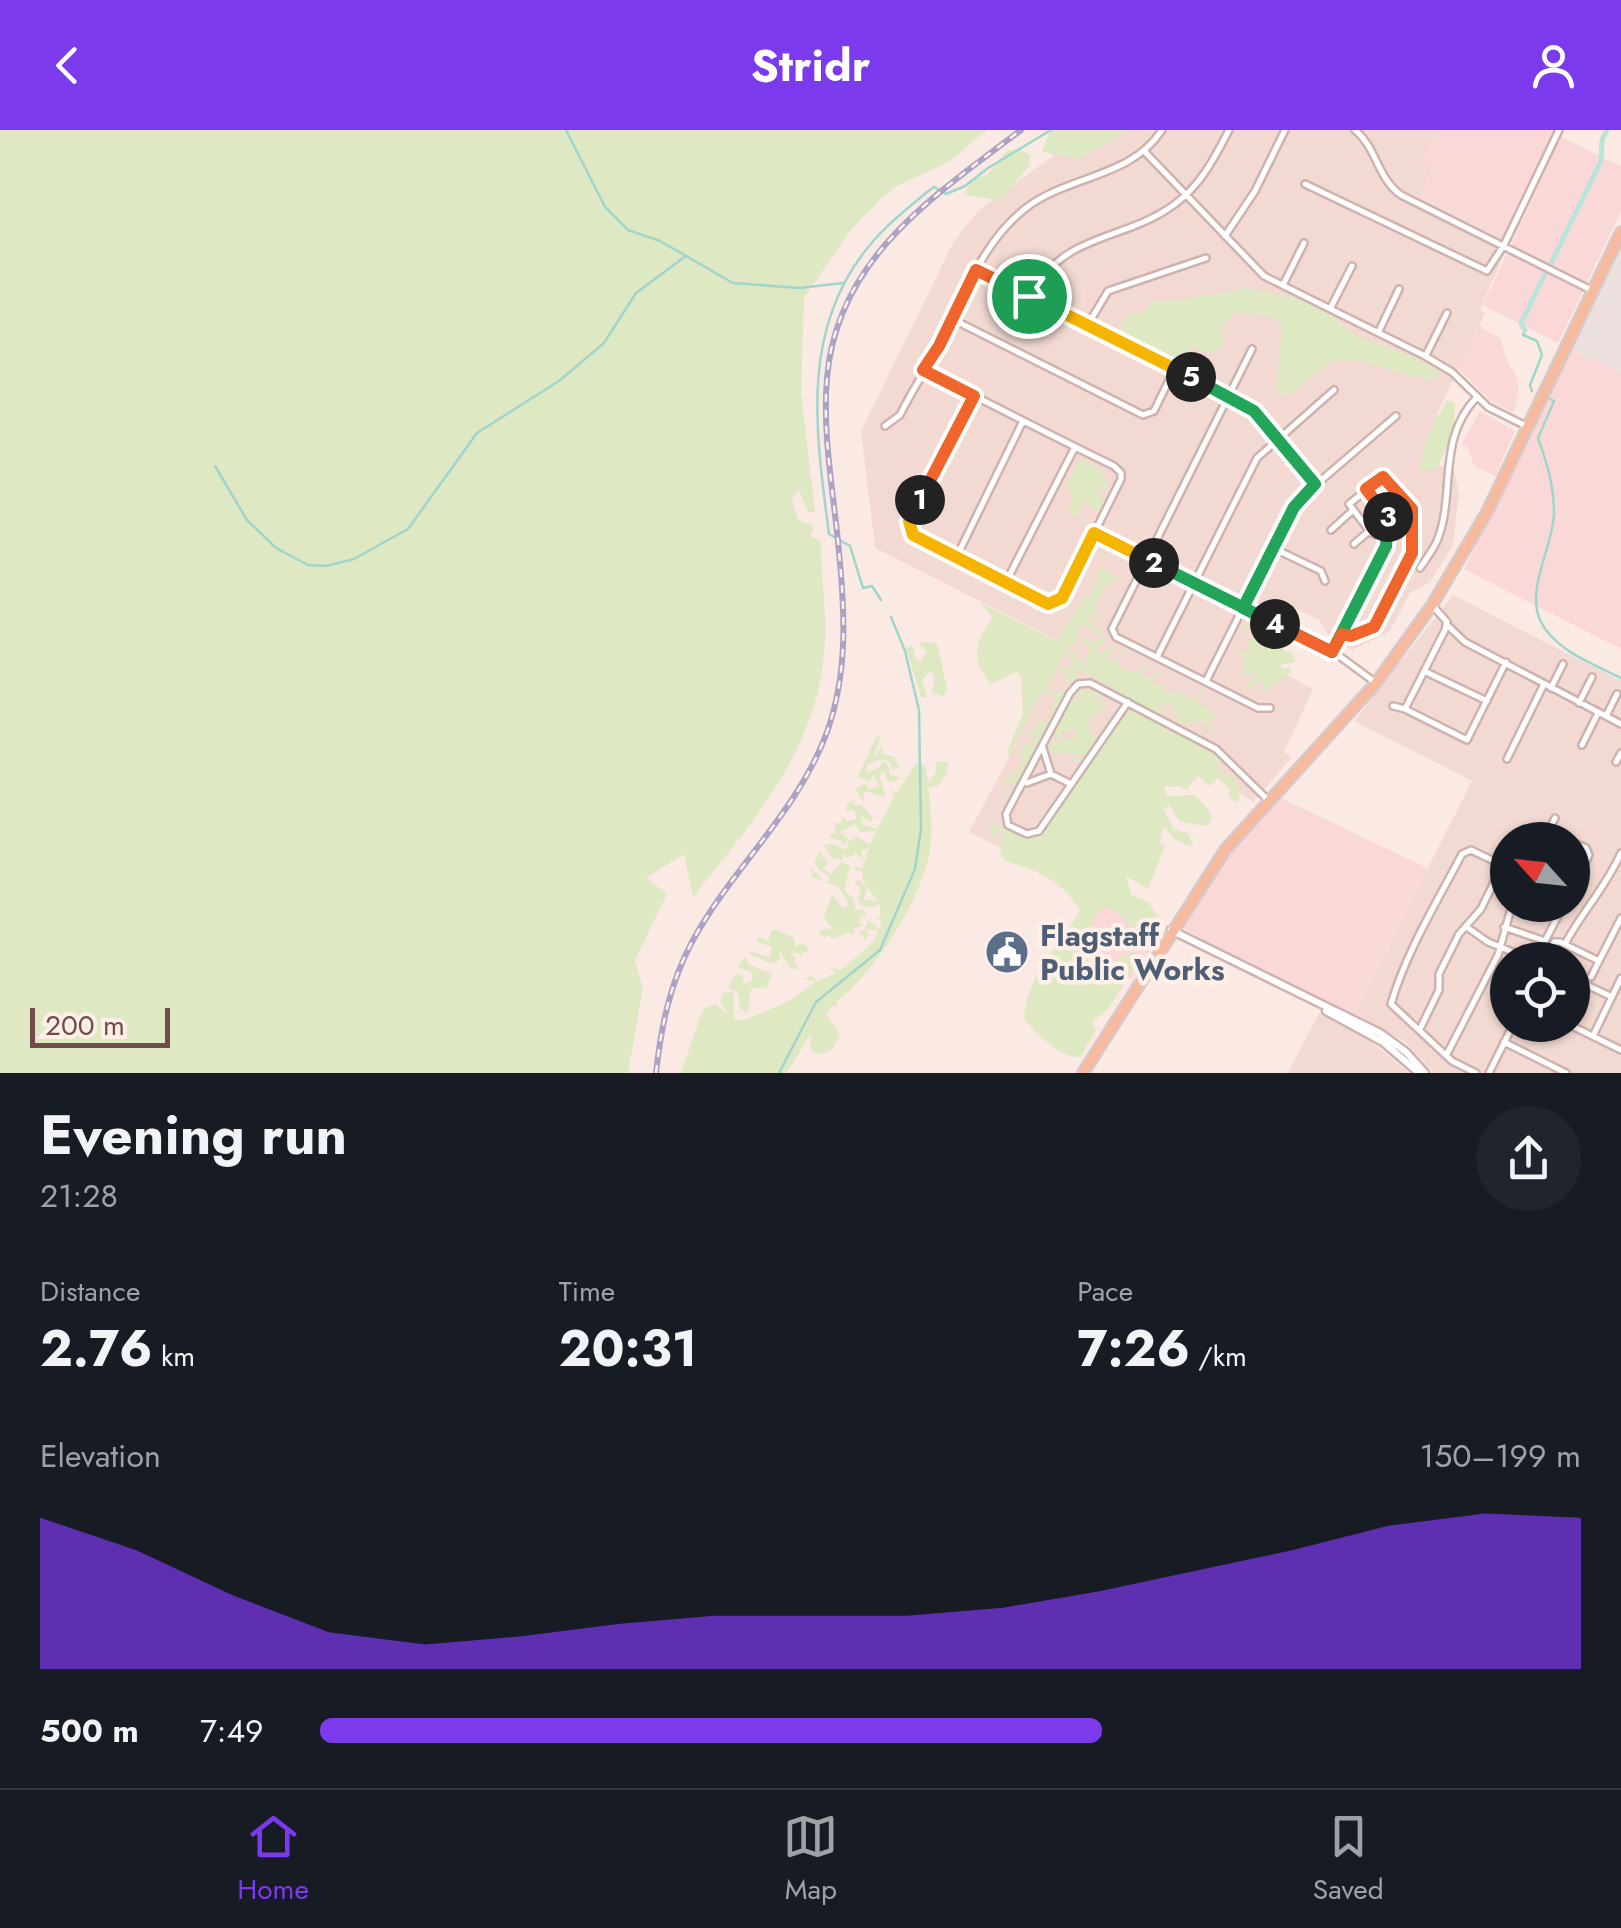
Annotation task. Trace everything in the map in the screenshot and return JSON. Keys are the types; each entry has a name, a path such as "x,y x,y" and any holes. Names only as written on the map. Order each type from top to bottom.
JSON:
{"main road":[{"path":"1083,1073 1224,850 1376,683 1432,606 1487,512 1621,232"}],"street":[{"path":"885,426 900,415 995,239 1025,209 1060,188 1130,163 1145,152 1162,130"},
{"path":"1029,296 1046,270 1067,252 1156,216 1186,195 1212,163 1230,130"},
{"path":"1225,237 1255,191 1285,130"},
{"path":"1355,130 1366,138 1383,178 1393,189 1593,291"},
{"path":"1305,184 1480,271 1493,267 1559,130"},
{"path":"1145,152 1257,271 1426,356 1452,372 1476,397 1528,427"},
{"path":"1282,286 1304,242"},
{"path":"1087,326 1108,291 1206,258"},
{"path":"1330,309 1352,266"},
{"path":"976,270 1254,411 1315,484"},
{"path":"1378,333 1399,289"},
{"path":"1426,356 1446,313"},
{"path":"952,319 1142,415 1154,411 1175,369"},
{"path":"1252,349 1112,632 1258,708 1270,708"},
{"path":"923,370 1075,447 1121,472 1121,480 1062,598 1054,604 956,558 913,535 908,528 974,396"},
{"path":"1158,657 1257,458 1334,390"},
{"path":"1420,568 1438,538 1447,468 1462,414 1476,397"},
{"path":"1206,681 1294,507 1315,484 1396,416"},
{"path":"956,558 1023,421"},
{"path":"1006,584 1075,447"},
{"path":"1342,634 1351,636 1374,627 1412,553 1412,509 1383,477 1350,502 1352,511 1369,531 1387,538"},
{"path":"1332,652 1386,546 1388,516 1366,489"},
{"path":"1330,530 1352,511"},
{"path":"1354,544 1369,531"},
{"path":"1094,533 1332,652 1376,683"},
{"path":"1273,548 1320,572 1325,581"},
{"path":"1412,553 1425,560"},
{"path":"1432,606 1464,642 1621,724"},
{"path":"1404,709 1446,624"},
{"path":"1393,706 1467,740 1506,662"},
{"path":"1551,688 1563,664"},
{"path":"1424,670 1486,702"},
{"path":"1579,702 1592,677"},
{"path":"1128,702 1040,829 1032,834 1019,831 1005,819 1078,684 1090,682 1128,702 1216,749 1268,800"},
{"path":"1507,759 1544,684"},
{"path":"1606,716 1617,694"},
{"path":"1582,745 1598,712"},
{"path":"1042,746 1051,774 1071,784"},
{"path":"1616,762 1621,753"},
{"path":"1024,784 1051,774"},
{"path":"1553,822 1555,818"},
{"path":"1476,1073 1452,1060 1391,1004 1402,980 1404,962 1466,850 1490,860"},
{"path":"1567,942 1618,867 1621,853"},
{"path":"1420,1029 1460,933 1481,910 1490,892"},
{"path":"1592,976 1621,918"},
{"path":"1502,942 1506,922"},
{"path":"1504,927 1545,940 1555,922"},
{"path":"1467,928 1491,942"},
{"path":"1171,929 1380,1033 1406,1052 1422,1073"},
{"path":"1590,956 1599,961"},
{"path":"1447,1054 1490,970"},
{"path":"1621,978 1592,1036 1621,1050"},
{"path":"1590,987 1612,997"},
{"path":"1489,1073 1504,1042 1566,1073"}],"shaded area":[{"path":"1120,130 1438,130 1423,161 1433,167 1420,197 1509,242 1480,310 1485,313 1437,414 1442,433 1437,466 1453,466 1459,493 1453,545 1430,582 1410,593 1390,631 1352,650 1332,640 1319,620 1285,604 1259,660 1313,689 1284,752 1292,757 1253,802 1200,765 1138,734 1040,868 969,832 1020,737 1027,712 1066,645 875,548 861,431 953,243 978,211 1057,153"},
{"path":"1438,130 1555,130 1502,239 1419,197 1433,167 1423,162"},
{"path":"1561,137 1621,166 1621,211 1558,343 1483,305"},
{"path":"1621,245 1621,373 1572,349"},
{"path":"1479,326 1500,338 1515,373 1519,387 1514,413 1491,401 1458,368"},
{"path":"1572,349 1621,373 1621,649 1464,569"},
{"path":"1480,411 1515,431 1495,476 1474,466 1467,446 1461,445"},
{"path":"1453,595 1621,681 1621,1073 1434,1073 1405,1042 1354,1013 1472,781 1354,721"},
{"path":"1277,796 1427,868 1353,1014 1239,961 1182,927 1208,882"},
{"path":"1103,896 1162,931 1132,980 1074,945"},
{"path":"1319,1013 1372,1042 1409,1073 1288,1073"}],"green space":[{"path":"0,130 987,130 948,162 882,197 850,231 804,298 801,392 815,512 808,512 799,490 792,500 798,520 814,526 810,536 821,541 825,641 821,679 798,747 781,779 693,897 684,854 646,878 667,894 635,960 643,988 628,1073 0,1073"},
{"path":"1050,130 1128,130 1079,159 1042,152"},
{"path":"1008,150 1030,155 1029,166 1000,201 964,194 973,179 987,175"},
{"path":"1244,288 1299,299 1331,315 1355,336 1411,356 1439,371 1436,379 1339,360 1324,366 1285,396 1276,391 1282,325 1272,317 1235,312 1220,330 1223,346 1210,353 1190,348 1180,367 1117,336 1126,315 1144,312 1151,301 1184,300"},
{"path":"1447,400 1455,403 1447,446 1436,469 1419,469 1431,428"},
{"path":"1081,459 1100,468 1108,490 1096,488 1097,496 1105,499 1099,513 1082,500 1083,508 1078,507 1081,512 1075,517 1068,512 1073,498 1066,483"},
{"path":"1103,568 1118,580 1107,584 1094,607 1103,619 1092,614 1088,617 1097,630 1101,628 1104,632 1095,635 1088,626 1079,625 1076,644 1067,648 1044,694 1038,697 1010,757 1007,751 1023,714 1021,676 1016,672 991,684 984,675 977,658 978,643 993,617 979,602 1057,641 1085,596 1089,597 1100,577 1097,572"},
{"path":"1249,621 1293,644 1273,637 1285,651 1292,652 1296,662 1280,665 1283,669 1290,667 1291,672 1263,692 1263,680 1248,689 1245,685 1255,677 1251,673 1243,677 1243,657 1238,655 1250,651 1245,643 1258,636 1254,628 1243,627"},
{"path":"1087,637 1091,644 1103,637 1107,639 1096,649 1098,655 1116,645 1108,658 1111,662 1124,654 1125,645 1130,648 1117,662 1122,669 1134,673 1147,664 1142,674 1145,679 1160,671 1151,683 1154,686 1161,682 1167,694 1174,691 1177,696 1185,691 1188,702 1201,693 1199,688 1203,689 1197,702 1220,718 1211,719 1211,733 1208,723 1202,726 1201,719 1195,723 1194,716 1192,724 1178,724 1179,710 1177,719 1171,703 1165,706 1161,700 1163,714 1157,714 1079,669 1075,681 1065,681 1070,673 1060,674 1058,681 1062,666 1072,671 1069,662 1077,663 1067,657 1069,650 1077,654 1080,665 1081,657 1084,659 1087,670 1089,646 1082,642"},
{"path":"918,642 935,643 938,647 947,689 943,696 932,692 935,678 930,671 922,680 927,697 921,697 906,648 912,645 920,661 927,653"},
{"path":"1091,688 1107,695 1095,701 1105,702 1107,706 1096,709 1109,713 1092,715 1088,724 1092,729 1085,734 1095,734 1096,742 1085,760 1074,762 1072,759 1082,757 1081,753 1052,753 1048,744 1076,737 1076,729 1061,732 1063,738 1054,735 1071,699 1088,698 1077,697 1077,693"},
{"path":"1067,691 1014,798 1003,797 1016,786 1004,783 1005,777 1019,776 1012,770 1023,769 1018,763 1025,758 1020,755 1023,743 1038,746 1029,742 1039,736 1026,735 1032,729 1044,728 1032,726 1034,722 1049,721 1056,695 1048,696 1050,692"},
{"path":"1128,710 1142,712 1217,752 1221,760 1216,772 1224,767 1223,777 1233,774 1240,795 1238,802 1233,801 1228,795 1231,790 1218,778 1210,786 1198,776 1186,790 1179,786 1164,787 1167,796 1195,795 1212,814 1210,823 1203,826 1179,821 1170,806 1163,808 1174,829 1187,833 1193,843 1190,846 1175,840 1164,827 1160,842 1165,847 1148,889 1126,876 1131,895 1148,902 1161,920 1156,930 1143,929 1142,948 1120,915 1108,907 1095,913 1083,953 1093,966 1100,963 1099,957 1113,962 1132,952 1143,961 1108,1008 1092,1021 1096,1031 1080,1057 1072,1056 1049,1044 1024,1019 1031,988 1080,911 1065,891 1048,878 1004,860 1000,853 1003,832 998,831 993,838 989,823 1029,839 1042,833"},
{"path":"882,733 873,758 882,746 882,754 892,756 900,767 892,770 891,762 882,759 867,765 866,773 879,768 882,761 888,765 890,774 901,778 889,782 883,771 880,777 886,797 863,791 864,802 855,789 864,783 869,789 879,786 874,775 869,781 858,777 875,739"},
{"path":"937,761 948,762 947,773 939,785 928,788 931,836 925,871 895,934 867,972 836,1002 838,1007 832,1005 826,1013 840,1035 832,1050 820,1054 810,1050 811,1033 787,1073 681,1073 703,1009 715,1004 730,1016 720,1002 722,993 733,992 734,1019 742,1021 785,1003 816,982 803,979 812,976 817,982 836,973 828,968 841,970 875,940 878,930 866,930 869,935 865,940 859,932 868,920 879,929 879,903 875,907 863,906 857,899 862,891 855,883 858,879 867,888 864,899 878,901 863,881 862,872 854,869 862,869 869,848 861,851 863,860 856,854 847,858 844,853 842,860 833,859 824,845 847,850 848,842 857,836 870,845 876,831 861,832 854,824 840,832 848,838 845,846 840,840 828,838 835,832 835,823 842,823 842,816 847,821 857,820 854,810 846,812 847,804 856,799 853,805 861,805 874,819 870,821 860,815 862,825 877,829 894,797 890,789 896,793 917,763 925,766 928,781 935,774"},
{"path":"820,851 828,862 823,869 831,874 842,862 850,866 844,890 853,898 856,910 864,910 867,917 859,915 861,920 857,922 864,924 854,928 854,936 848,932 835,939 826,935 826,939 818,932 827,928 835,931 824,918 832,894 843,908 849,905 839,887 825,882 831,880 814,864"},
{"path":"776,929 794,938 795,947 804,943 810,951 802,956 791,954 801,970 789,967 779,949 780,960 772,964 749,954 750,951 769,957 772,947 757,942 759,937 768,941 771,931"},
{"path":"746,957 748,964 772,974 767,987 751,989 748,1013 740,1009 738,991 728,988 736,974 744,976 743,984 751,982 753,973 738,967"}],"waterway":[{"path":"566,130 605,207 628,230 660,241 733,283 799,288 843,283"},
{"path":"881,600 872,586 863,588 850,546 829,534 820,458 818,383 832,311 847,277 870,245 927,192 934,187 946,194 965,186 1051,130"},
{"path":"1551,263 1601,161 1602,140 1607,130"},
{"path":"215,466 247,520 276,548 308,565 326,566 354,559 408,529 477,433 559,381 604,343 636,293 686,256"},
{"path":"1525,330 1521,323 1546,272"},
{"path":"1525,330 1523,335 1537,341 1542,355 1530,385 1532,391"},
{"path":"1550,399 1554,401 1538,438 1553,493 1554,513 1536,595 1540,620 1546,631 1575,655 1621,678"},
{"path":"779,1073 816,1002 880,950 915,869 921,829 919,710 905,651 891,617"}],"railway":[{"path":"656,1073 668,1006 684,958 708,915 799,788 834,710 842,665 843,620 826,421 827,378 835,336 849,298 895,234 955,180 1021,130"}],"place":[{"name":"Flagstaff Public Works","path":"1007,952"}],"route":[{"path":"1029,296 976,270 939,346 926,364 923,370 974,396 909,521 909,532 1048,604 1062,598 1094,533 1194,582 1243,608 1332,652 1386,546 1388,516 1366,489 1383,477 1412,509 1412,553 1374,627 1351,636 1342,634 1332,652 1243,608 1294,507 1315,484 1247,406 1029,296"}]}
